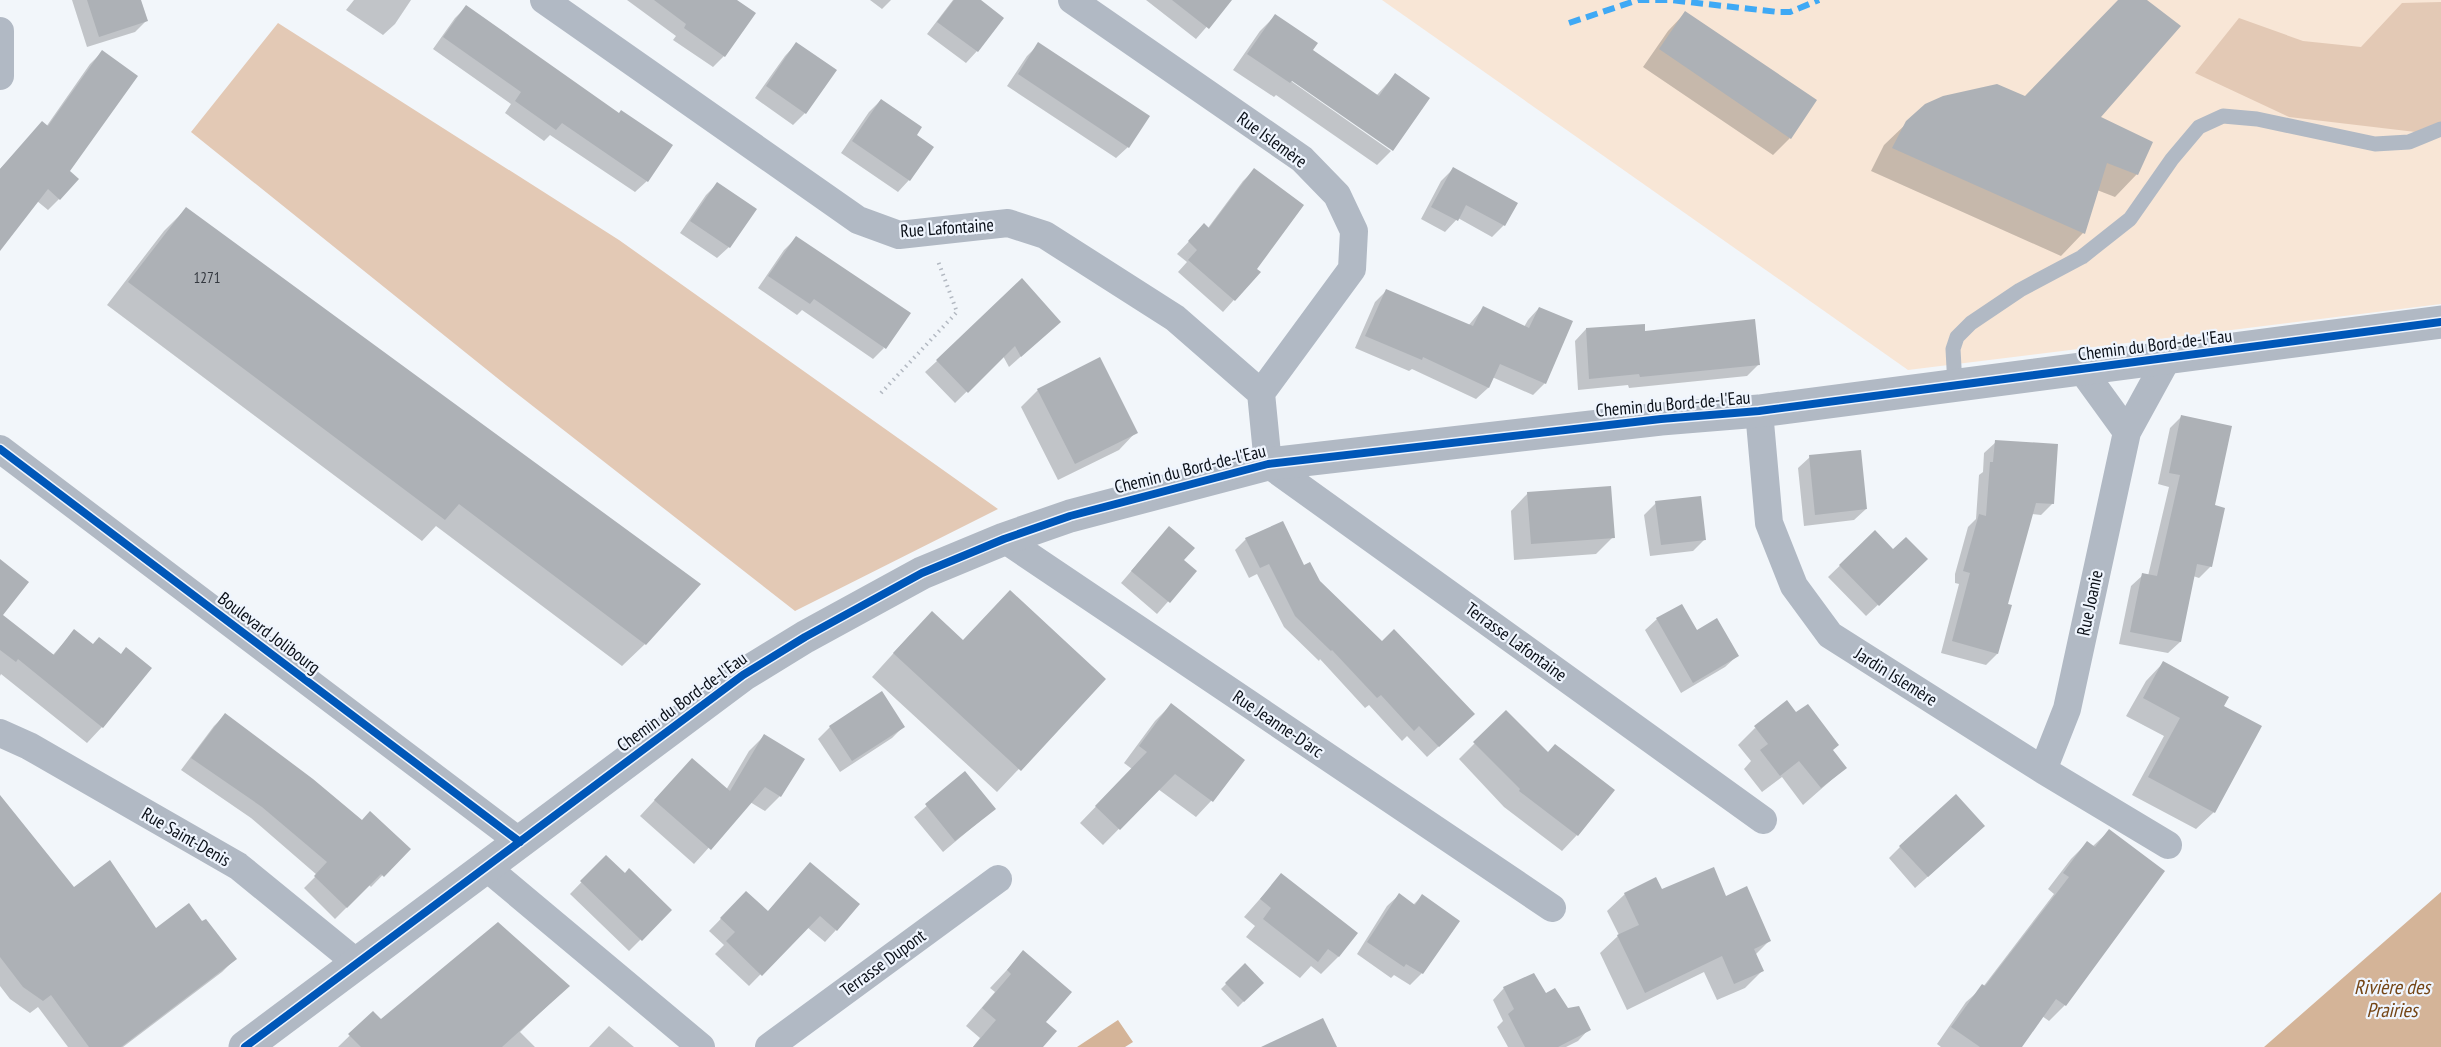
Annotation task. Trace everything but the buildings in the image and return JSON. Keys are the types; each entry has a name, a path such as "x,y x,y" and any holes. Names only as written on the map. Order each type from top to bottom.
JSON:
{"street":[{"name":"Rue Lafontaine","path":"544,0 858,220 899,235 1008,223 1045,236 1176,318 1261,393"},
{"name":"Rue Islemère","path":"1072,0 1302,159 1337,195 1354,231 1352,269 1261,393"},
{"path":"0,31 0,76"},
{"name":"Chemin du Bord-de-l'Eau","path":"245,1047 743,675 805,637 922,573 1004,539 1070,516 1268,464 1661,419 1759,411 2441,322"},
{"name":"Rue Joanie","path":"2043,770 2067,709 2127,432 2167,359"},
{"path":"2082,370 2127,432"},
{"path":"1261,393 1268,464"},
{"name":"Jardin Islemère","path":"1759,411 1769,523 1794,586 1830,635 2043,770 2168,845"},
{"name":"Boulevard Jolibourg","path":"0,449 520,842"},
{"name":"Terrasse Lafontaine","path":"1268,464 1763,820"},
{"name":"Rue Jeanne-D'arc","path":"1004,539 1552,908"},
{"name":"Rue Saint-Denis","path":"0,733 29,746 238,866 357,963"},
{"path":"486,867 701,1047"},
{"name":"Terrasse Dupont","path":"769,1047 998,879"}],"lane":[{"path":"1955,386 1953,349 1957,337 1971,323 2020,290 2082,257 2130,219 2172,159 2199,127 2223,116 2257,119 2375,144 2409,142 2441,129"}],"path":[{"path":"881,393 957,312 928,232"}],"shaded area":[{"path":"1382,0 2441,0 2441,304 1908,370"},
{"path":"2441,2 2441,135 2289,117 2195,73 2239,18 2303,41 2361,47 2402,3"},
{"path":"278,23 619,240 998,509 795,611 511,389 191,132"}],"water":[{"name":"Rivière des Prairies","path":"2441,892 2441,1047 2264,1047"},
{"path":"1118,1020 1133,1042 1125,1047 1077,1047"}],"marked path":[{"path":"1569,23 1638,0 1670,0 1778,12 1790,12 1819,0"}],"cycle path":[{"path":"245,1047 743,675 805,637 922,573 1004,539 1070,516 1268,464 1661,419 1759,411 2441,322"},
{"path":"0,449 520,842"}]}
